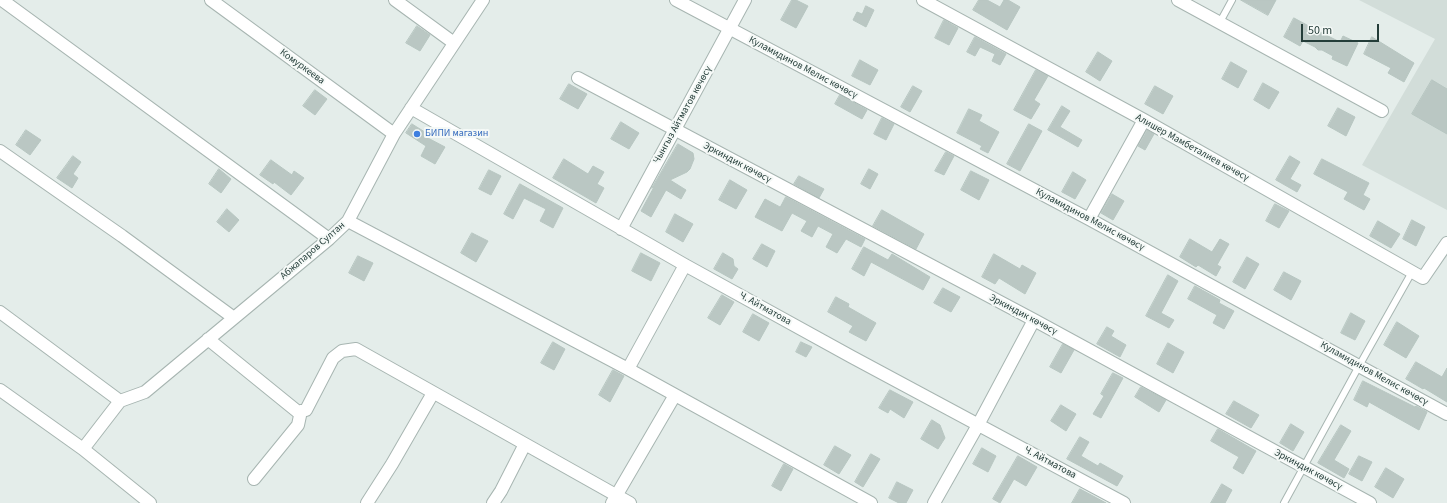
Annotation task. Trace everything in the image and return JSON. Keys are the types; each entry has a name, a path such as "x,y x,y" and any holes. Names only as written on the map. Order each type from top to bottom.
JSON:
{"street":[{"path":"2,0 329,239"},
{"name":"Комуркеева","path":"211,0 394,134"},
{"path":"395,0 454,43"},
{"name":"Абжапаров Султан","path":"120,401 145,392 329,239 348,221 394,134 483,0"},
{"name":"Куламидинов Мелис көчөсү","path":"676,0 1089,219 1447,414"},
{"name":"Чынгыз Айтматов көчөсү","path":"621,229 745,0"},
{"name":"Алишер Мамбеталиев көчөсү","path":"923,0 1144,120 1412,272"},
{"path":"1178,0 1382,111"},
{"name":"Эркиндик көчөсү","path":"578,78 1034,320 1370,503"},
{"name":"Ч. Айтматова","path":"411,108 685,265 1124,503"},
{"path":"1089,219 1144,120"},
{"path":"0,151 122,236 234,318"},
{"path":"348,221 628,369 870,503"},
{"path":"1412,272 1423,278 1447,243"},
{"path":"628,369 685,265"},
{"path":"0,312 120,401 83,449"},
{"path":"934,503 978,425 1034,320"},
{"path":"208,339 298,412 306,410 333,358 342,351 356,349 525,444 615,499 630,503"},
{"path":"0,390 83,449 150,503"},
{"path":"367,503 392,464 433,393"},
{"path":"615,499 675,395"},
{"path":"254,479 298,425 301,411"},
{"path":"493,503 501,491 525,444"}],"lane":[{"path":"1220,22 1232,0"},
{"path":"1284,503 1412,272"}],"shaded area":[{"path":"1359,0 1447,0 1447,210 1362,165 1435,39"}],"building":[{"path":"792,0 796,0 808,6 796,28 781,20"},
{"path":"979,0 987,0 1000,7 1004,0 1008,0 1020,7 1007,30 973,10"},
{"path":"1241,0 1276,0 1268,15"},
{"path":"866,6 874,10 866,27 853,20 857,12 862,14"},
{"path":"1294,18 1340,42 1343,36 1358,43 1347,66 1332,59 1333,56 1322,50 1318,50 1303,41 1300,46 1284,37"},
{"path":"944,20 958,28 949,45 935,38"},
{"path":"417,26 430,35 420,51 406,43"},
{"path":"975,37 1006,54 1000,65 992,61 995,54 980,47 975,56 967,52"},
{"path":"1372,37 1414,63 1404,82 1388,73 1391,68 1364,54"},
{"path":"1098,52 1112,61 1100,81 1086,72"},
{"path":"860,60 878,70 870,85 852,76"},
{"path":"1231,62 1247,71 1238,88 1222,79"},
{"path":"1036,70 1048,76 1034,100 1040,104 1031,119 1014,110"},
{"path":"1432,80 1447,89 1447,134 1412,114"},
{"path":"1263,83 1279,92 1269,109 1254,100"},
{"path":"569,84 587,94 578,109 560,99"},
{"path":"913,86 922,91 910,112 901,107"},
{"path":"1155,86 1173,96 1163,114 1145,104"},
{"path":"315,90 327,99 315,115 303,106"},
{"path":"840,95 867,110 862,119 835,104"},
{"path":"1062,106 1070,111 1060,127 1082,140 1078,147 1048,130"},
{"path":"1338,108 1355,117 1346,136 1328,126"},
{"path":"969,109 982,115 979,121 999,132 988,153 980,149 982,146 957,133"},
{"path":"882,118 894,124 886,140 874,134"},
{"path":"621,122 639,133 629,149 611,139"},
{"path":"412,124 428,134 426,137 445,147 435,164 421,156 426,146 406,133"},
{"path":"1029,124 1042,131 1020,171 1007,164"},
{"path":"26,130 41,140 30,155 16,145"},
{"path":"1147,130 1154,134 1145,150 1138,146"},
{"path":"678,144 693,153 694,159 690,169 687,172 670,180 686,190 681,199 666,190 651,217 641,211 654,187 652,188"},
{"path":"946,152 954,156 944,175 935,171"},
{"path":"73,156 81,162 73,174 78,178 72,188 57,178"},
{"path":"1290,156 1300,162 1290,179 1301,185 1297,192 1276,180"},
{"path":"564,159 588,174 593,166 604,172 597,184 604,188 596,203 553,178"},
{"path":"1322,159 1369,183 1363,195 1370,199 1364,210 1344,199 1348,192 1314,174"},
{"path":"271,160 292,175 294,171 304,178 291,195 274,182 273,184 260,175"},
{"path":"219,169 231,179 221,193 209,184"},
{"path":"869,169 878,174 870,189 861,184"},
{"path":"489,170 501,176 491,195 479,189"},
{"path":"971,171 989,180 979,200 961,190"},
{"path":"1073,172 1086,180 1075,199 1062,192"},
{"path":"799,176 824,189 819,198 794,184"},
{"path":"730,180 747,190 736,209 719,200"},
{"path":"520,184 563,208 553,228 540,221 546,209 524,198 513,219 504,214"},
{"path":"1112,194 1124,201 1113,220 1101,213"},
{"path":"786,197 865,239 861,247 846,239 837,253 826,247 833,234 818,226 812,237 801,231 807,221 792,213 782,231 755,217 765,199 780,207"},
{"path":"1275,204 1289,211 1279,228 1266,221"},
{"path":"227,209 239,220 229,232 217,222"},
{"path":"882,210 924,234 916,249 873,226"},
{"path":"675,214 693,224 683,242 666,232"},
{"path":"1412,220 1425,227 1416,246 1403,239"},
{"path":"1378,221 1400,234 1391,248 1370,236"},
{"path":"472,233 488,241 476,262 461,253"},
{"path":"1190,239 1212,252 1220,239 1229,244 1217,265 1221,267 1216,276 1198,265 1196,267 1180,257"},
{"path":"762,244 775,251 767,267 753,259"},
{"path":"864,247 888,260 892,254 930,277 923,290 871,262 864,276 852,269"},
{"path":"641,253 660,263 651,281 632,271"},
{"path":"723,253 733,259 734,266 738,269 732,279 714,269"},
{"path":"994,254 1020,269 1022,265 1036,273 1025,294 999,278 995,284 982,277"},
{"path":"358,256 373,263 364,281 349,273"},
{"path":"1247,257 1259,264 1245,289 1233,282"},
{"path":"1284,272 1301,281 1291,300 1274,290"},
{"path":"1168,275 1178,281 1161,313 1174,320 1169,328 1146,316"},
{"path":"1195,286 1220,300 1219,303 1234,311 1224,329 1213,323 1217,315 1188,299"},
{"path":"943,288 960,297 951,312 934,303"},
{"path":"722,295 734,302 720,325 708,318"},
{"path":"836,297 849,304 848,307 876,323 866,341 849,332 853,326 828,312"},
{"path":"1351,313 1365,321 1355,340 1341,333"},
{"path":"753,314 769,323 759,341 743,332"},
{"path":"1397,322 1419,336 1406,358 1384,345"},
{"path":"1107,327 1114,331 1111,336 1126,345 1120,357 1097,344"},
{"path":"553,342 565,349 554,370 541,363"},
{"path":"801,342 812,347 806,357 796,352"},
{"path":"1168,343 1184,352 1173,373 1157,364"},
{"path":"1063,344 1074,350 1061,373 1050,367"},
{"path":"1416,362 1442,377 1447,368 1447,402 1406,379"},
{"path":"613,370 624,376 610,402 599,395"},
{"path":"1113,373 1123,378 1101,418 1093,414 1104,396 1101,394"},
{"path":"1363,381 1427,412 1419,430 1369,402 1367,407 1354,400"},
{"path":"1141,387 1166,400 1159,412 1135,397"},
{"path":"890,390 913,402 904,418 890,409 888,413 879,408"},
{"path":"1234,401 1259,415 1251,428 1226,414"},
{"path":"1061,405 1076,414 1066,431 1051,421"},
{"path":"932,420 940,425 945,438 938,449 921,439"},
{"path":"1291,424 1304,432 1293,451 1280,443"},
{"path":"1341,425 1351,431 1334,460 1349,469 1344,478 1318,463"},
{"path":"1218,429 1256,451 1243,474 1233,468 1239,457 1211,441"},
{"path":"1080,437 1089,442 1081,456 1098,466 1100,463 1123,476 1117,486 1067,459"},
{"path":"835,446 851,455 839,474 824,465"},
{"path":"982,448 996,456 988,472 973,464"},
{"path":"871,454 880,459 863,487 855,482"},
{"path":"1018,456 1037,467 1026,486 1014,479 1000,503 993,499"},
{"path":"1359,456 1372,462 1362,481 1349,474"},
{"path":"784,464 793,469 781,491 772,486"},
{"path":"1386,468 1404,479 1393,498 1375,487"},
{"path":"897,482 913,490 906,503 899,503 889,498"},
{"path":"1222,484 1232,490 1225,503 1211,503"},
{"path":"1080,489 1106,503 1072,503"}],"place":[{"name":"БИПИ магазин","path":"417,134"}]}
